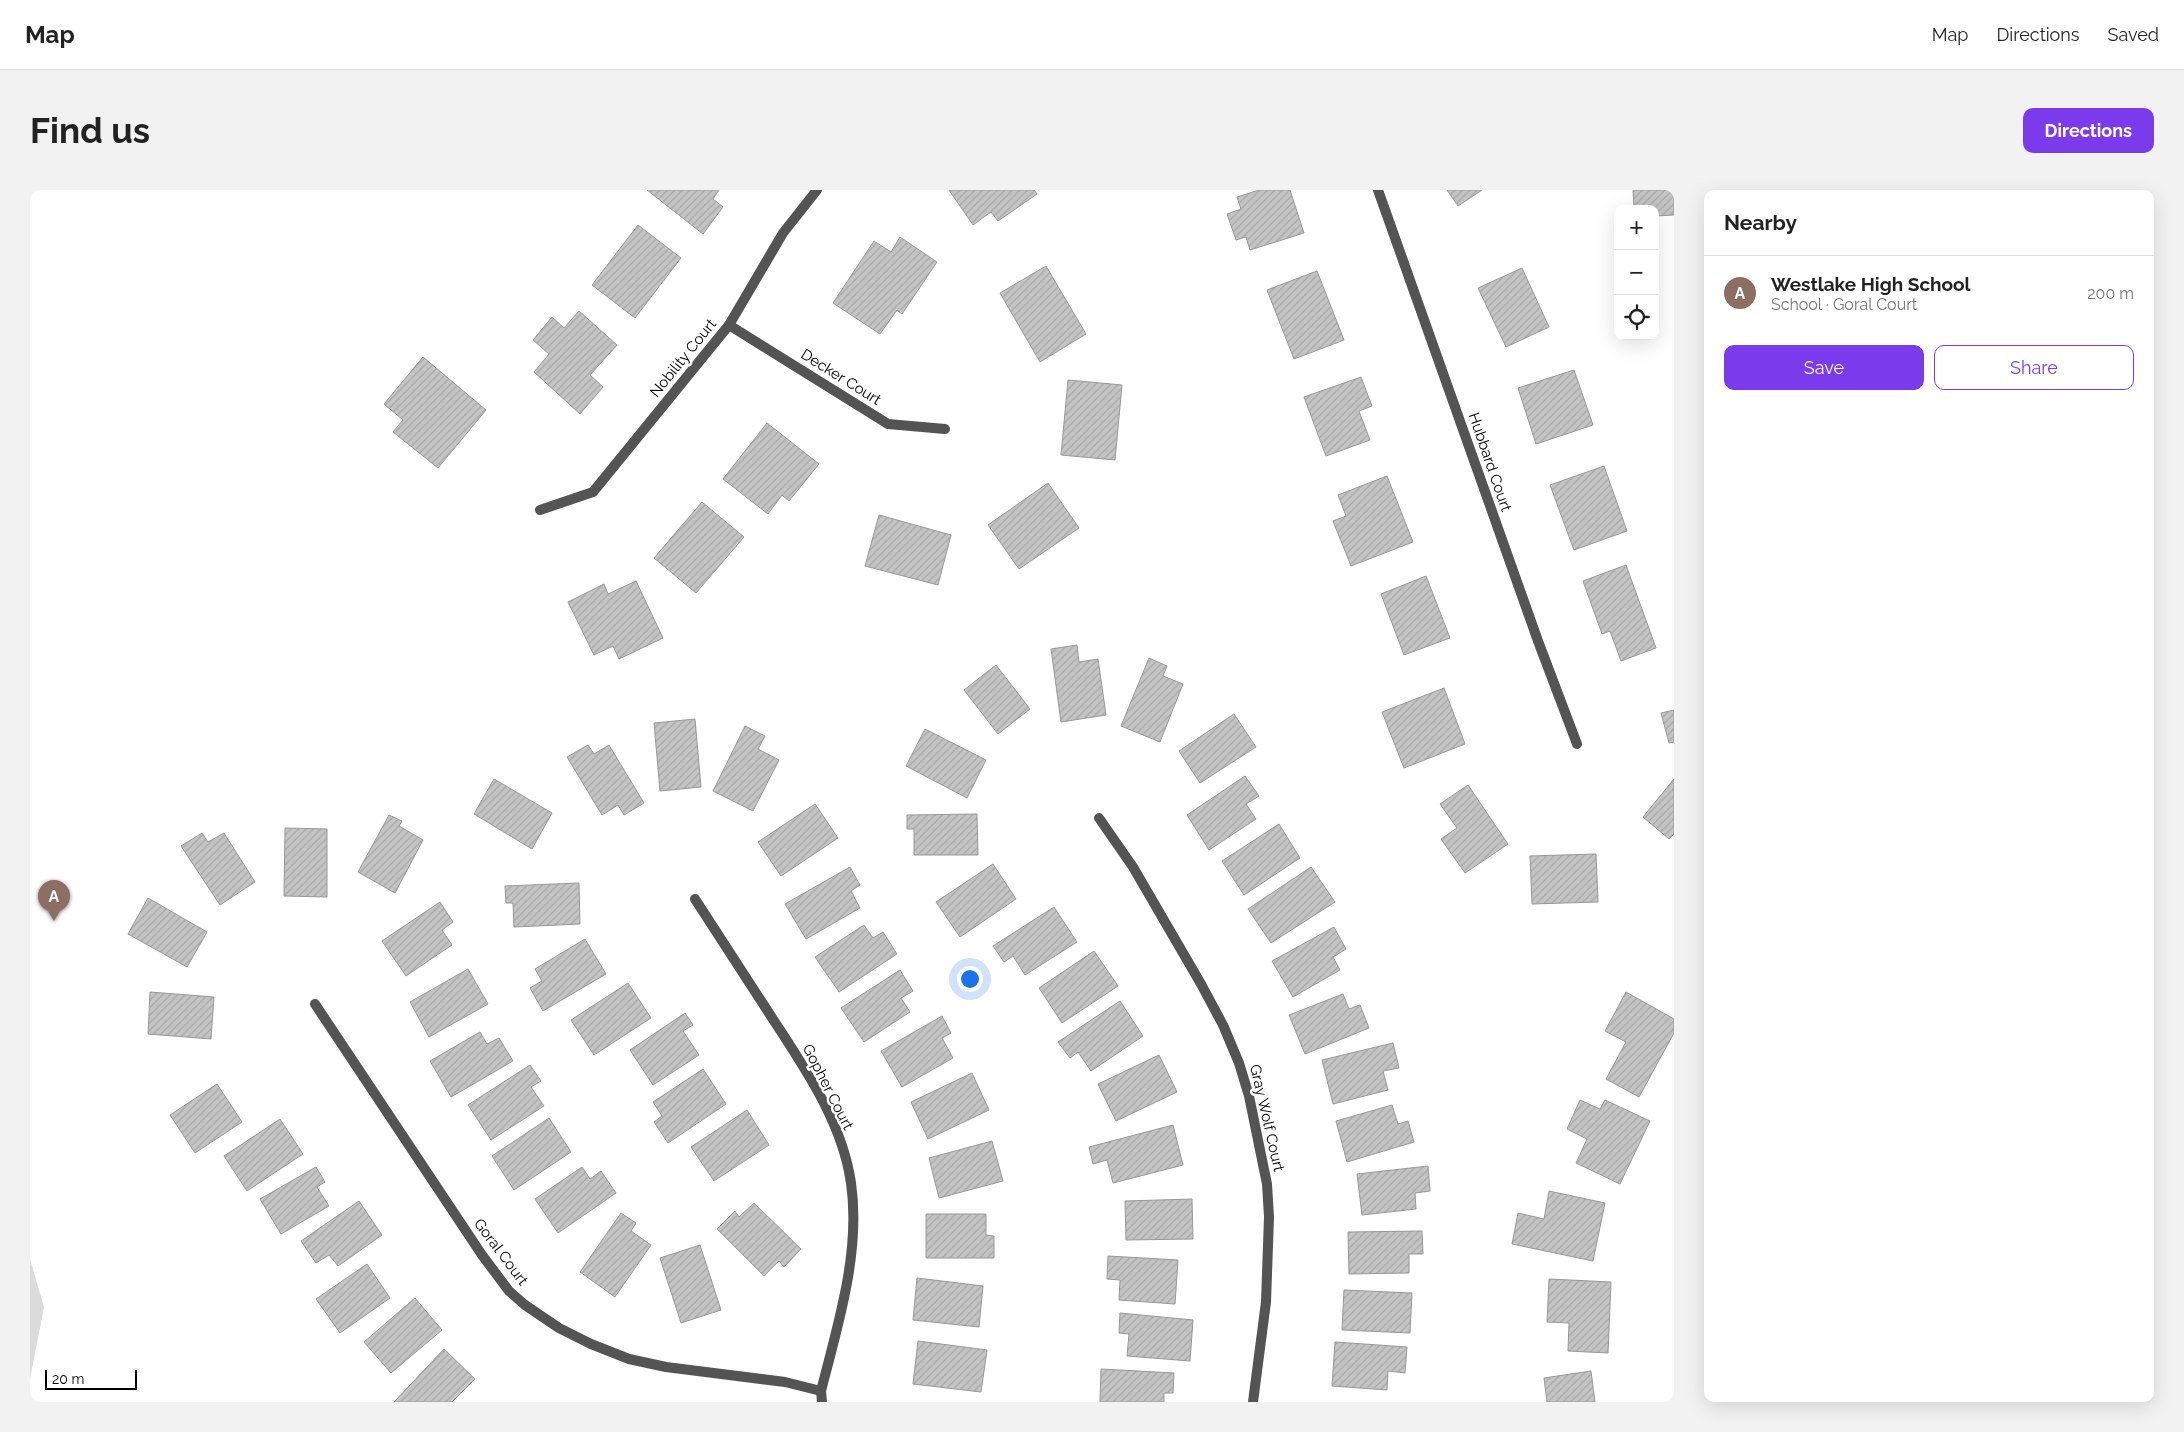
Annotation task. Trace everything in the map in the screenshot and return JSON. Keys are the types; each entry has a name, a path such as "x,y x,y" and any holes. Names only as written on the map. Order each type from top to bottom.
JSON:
{"street":[{"name":"Nobility Court","path":"540,510 593,492 729,325 783,233 817,190"},
{"name":"Hubbard Court","path":"1378,190 1538,641 1577,744"},
{"name":"Decker Court","path":"729,325 888,424 945,429"},
{"name":"Gray Wolf Court","path":"1099,818 1133,867 1201,984 1223,1025 1239,1064 1249,1096 1266,1184 1269,1217 1266,1302 1254,1402"},
{"name":"Gopher Court","path":"695,899 800,1060 827,1111 841,1145 851,1183 853,1224 845,1293 821,1397"},
{"name":"Goral Court","path":"315,1004 482,1255 509,1291 525,1305 559,1328 591,1344 629,1359 666,1367 785,1382 821,1397"}],"shaded area":[{"path":"30,1259 44,1307 30,1379"}],"building":[{"path":"647,190 719,190 713,199 723,207 703,234"},
{"path":"949,190 1034,190 1037,194 998,221 991,212 973,225"},
{"path":"1259,190 1290,190 1304,233 1250,250 1246,237 1236,240 1227,214 1241,209 1237,197"},
{"path":"1447,190 1482,190 1458,206"},
{"path":"1633,190 1674,190 1674,215 1659,216 1659,205 1634,205"},
{"path":"638,225 681,258 635,318 592,285"},
{"path":"900,237 937,262 902,314 897,310 880,334 833,303 874,241 891,252"},
{"path":"1046,266 1086,334 1040,362 1000,293"},
{"path":"1522,268 1549,327 1506,347 1478,288"},
{"path":"1317,271 1344,340 1294,359 1267,290"},
{"path":"579,311 617,345 590,375 603,387 580,414 534,372 549,354 533,340 552,317 564,328"},
{"path":"423,357 486,410 438,468 393,432 403,420 384,404"},
{"path":"1574,370 1593,425 1536,444 1518,388"},
{"path":"1361,377 1372,406 1359,411 1370,440 1326,456 1304,397"},
{"path":"1068,380 1122,385 1115,460 1061,455"},
{"path":"767,423 819,464 789,501 782,495 768,514 723,479"},
{"path":"1604,466 1627,531 1574,550 1550,485"},
{"path":"1387,476 1413,542 1351,566 1333,521 1346,516 1338,495"},
{"path":"1048,483 1079,528 1019,569 988,525"},
{"path":"702,502 744,537 696,593 654,558"},
{"path":"879,515 951,535 938,585 865,566"},
{"path":"1626,565 1656,648 1621,661 1610,631 1602,634 1583,581"},
{"path":"1426,576 1450,638 1404,655 1381,594"},
{"path":"636,581 663,638 619,659 613,646 594,655 568,602 604,584 608,594"},
{"path":"1077,645 1079,662 1098,659 1106,715 1061,722 1051,649"},
{"path":"1149,658 1167,666 1163,676 1183,684 1160,742 1121,726"},
{"path":"996,665 1030,709 998,734 964,690"},
{"path":"1444,688 1465,744 1404,768 1382,712"},
{"path":"1674,710 1674,742 1669,743 1661,713"},
{"path":"1234,714 1256,747 1200,783 1179,751"},
{"path":"695,719 701,787 660,791 654,723"},
{"path":"745,726 765,736 758,749 779,760 753,811 713,791"},
{"path":"925,729 986,760 967,798 906,766"},
{"path":"588,745 594,754 609,745 644,803 624,815 618,805 602,815 567,757"},
{"path":"1245,776 1259,796 1246,804 1256,819 1209,850 1187,815"},
{"path":"494,779 552,813 532,849 474,814"},
{"path":"1674,779 1674,834 1669,839 1643,817"},
{"path":"1468,785 1508,844 1465,873 1441,839 1457,828 1440,804"},
{"path":"815,804 838,838 781,876 758,842"},
{"path":"977,814 978,855 914,855 914,829 907,829 907,815"},
{"path":"389,815 402,821 399,826 423,840 395,893 358,872"},
{"path":"1279,824 1300,858 1244,895 1222,861"},
{"path":"285,828 327,829 327,897 284,896"},
{"path":"202,833 208,842 224,833 255,882 220,905 181,846"},
{"path":"1596,854 1598,902 1532,904 1530,856"},
{"path":"993,864 1016,899 960,937 936,902"},
{"path":"850,867 860,885 851,891 860,908 806,939 785,904"},
{"path":"1311,867 1335,902 1271,943 1248,909"},
{"path":"579,883 580,924 514,927 513,903 506,903 505,886"},
{"path":"148,898 207,932 187,967 128,934"},
{"path":"440,902 453,922 442,930 452,945 406,976 382,941"},
{"path":"1054,907 1077,942 1025,975 1013,956 1004,962 993,946"},
{"path":"864,925 873,938 883,932 897,954 839,992 815,957"},
{"path":"1334,927 1346,949 1333,957 1340,970 1293,997 1272,961"},
{"path":"585,939 606,974 543,1011 530,988 542,981 535,969"},
{"path":"1094,951 1118,986 1062,1023 1039,988"},
{"path":"468,969 488,1004 429,1037 410,1002"},
{"path":"900,970 913,991 901,998 910,1012 864,1042 841,1008"},
{"path":"628,983 651,1018 594,1055 571,1020"},
{"path":"150,992 214,997 211,1039 148,1034"},
{"path":"1626,992 1674,1019 1674,1033 1639,1097 1606,1079 1626,1042 1605,1031"},
{"path":"1343,994 1349,1009 1360,1005 1369,1028 1305,1054 1289,1015"},
{"path":"1120,1001 1143,1036 1091,1071 1078,1052 1070,1058 1058,1042"},
{"path":"685,1013 693,1025 683,1031 699,1055 653,1085 630,1050"},
{"path":"942,1016 951,1033 942,1038 953,1058 902,1087 881,1051"},
{"path":"480,1032 487,1044 499,1038 513,1061 451,1097 430,1061"},
{"path":"1393,1043 1399,1068 1383,1071 1388,1090 1333,1104 1322,1060"},
{"path":"1159,1055 1177,1092 1116,1121 1098,1084"},
{"path":"530,1065 541,1081 531,1087 544,1106 491,1140 468,1105"},
{"path":"703,1069 726,1104 668,1143 654,1122 662,1116 653,1102"},
{"path":"972,1073 989,1110 928,1139 911,1102"},
{"path":"217,1084 242,1122 195,1153 170,1115"},
{"path":"1580,1100 1600,1109 1605,1100 1650,1121 1620,1184 1576,1163 1587,1139 1567,1129"},
{"path":"1392,1105 1398,1124 1408,1121 1414,1142 1347,1162 1336,1121"},
{"path":"747,1110 769,1145 714,1181 691,1147"},
{"path":"549,1118 571,1152 514,1190 492,1156"},
{"path":"280,1119 303,1154 247,1191 224,1156"},
{"path":"1173,1125 1183,1165 1113,1183 1107,1160 1093,1164 1089,1147"},
{"path":"992,1141 1003,1181 939,1198 929,1158"},
{"path":"1428,1166 1430,1191 1415,1193 1416,1209 1362,1215 1357,1174"},
{"path":"316,1167 325,1182 317,1187 329,1206 281,1234 260,1199"},
{"path":"582,1167 590,1179 601,1171 616,1193 558,1233 535,1199"},
{"path":"1549,1191 1605,1203 1593,1261 1512,1244 1518,1213 1544,1219"},
{"path":"1192,1199 1193,1239 1126,1240 1125,1201"},
{"path":"359,1201 382,1235 338,1266 329,1255 316,1263 301,1241"},
{"path":"754,1203 801,1249 784,1267 779,1261 764,1276 717,1229 735,1211 739,1217"},
{"path":"621,1213 636,1223 631,1231 651,1245 615,1297 580,1272"},
{"path":"926,1214 986,1214 986,1235 994,1236 994,1258 926,1258"},
{"path":"1422,1231 1423,1254 1409,1254 1409,1273 1349,1274 1348,1232"},
{"path":"700,1245 721,1310 681,1323 660,1258"},
{"path":"1108,1256 1178,1260 1175,1304 1119,1300 1120,1280 1107,1279"},
{"path":"367,1264 390,1298 340,1333 316,1299"},
{"path":"917,1278 983,1286 979,1327 913,1320"},
{"path":"1549,1279 1611,1282 1608,1353 1568,1351 1569,1323 1547,1322"},
{"path":"1344,1290 1412,1293 1410,1333 1342,1330"},
{"path":"415,1298 442,1330 391,1373 364,1342"},
{"path":"1120,1313 1193,1320 1190,1361 1127,1356 1129,1334 1119,1333"},
{"path":"918,1341 987,1350 981,1392 913,1384"},
{"path":"1335,1342 1407,1347 1405,1373 1388,1371 1387,1390 1332,1386"},
{"path":"444,1349 475,1379 452,1402 394,1402"},
{"path":"1101,1369 1174,1373 1173,1393 1164,1393 1164,1402 1100,1402"},
{"path":"1591,1371 1595,1402 1547,1402 1544,1378"}],"place":[{"name":"Westlake High School","path":"54,921"}]}
